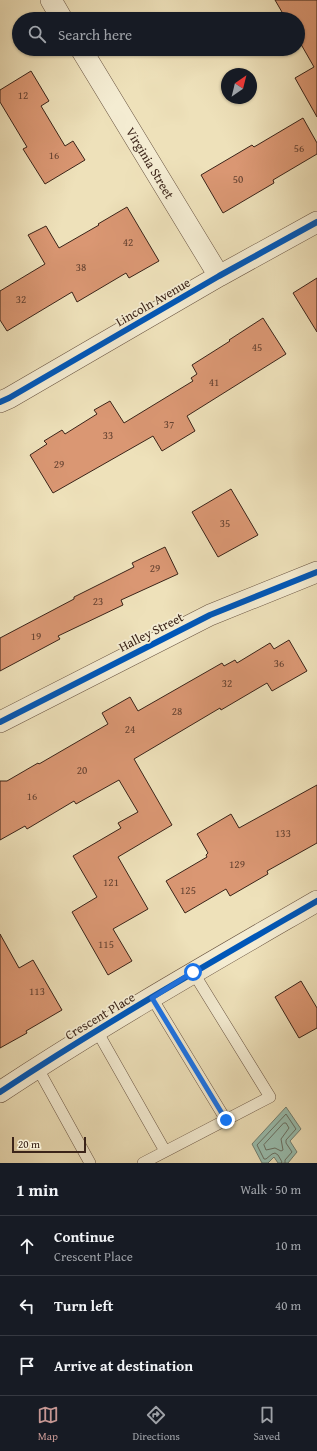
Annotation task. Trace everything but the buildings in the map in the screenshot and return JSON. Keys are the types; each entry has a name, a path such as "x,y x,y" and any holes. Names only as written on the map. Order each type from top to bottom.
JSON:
{"street":[{"path":"51,0 58,12"},
{"name":"Virginia Street","path":"85,56 219,276"},
{"name":"Lincoln Avenue","path":"0,402 219,276 317,222"},
{"name":"Halley Street","path":"0,722 210,615 317,572"},
{"name":"Crescent Place","path":"0,1092 37,1067 193,972 317,901"}],"lane":[{"path":"143,1163 270,1097 193,972"},
{"path":"152,998 226,1120"},
{"path":"96,1031 165,1151"},
{"path":"37,1067 90,1163"}],"water":[{"path":"286,1107 301,1129 290,1141 297,1152 288,1163 278,1163 274,1157 268,1163 262,1163 252,1144"}],"cycle path":[{"path":"0,402 219,276 317,222"},
{"path":"0,722 210,615 317,572"},
{"path":"0,1092 117,1018 317,901"}],"route":[{"path":"193,972 152,998 226,1120"}]}
